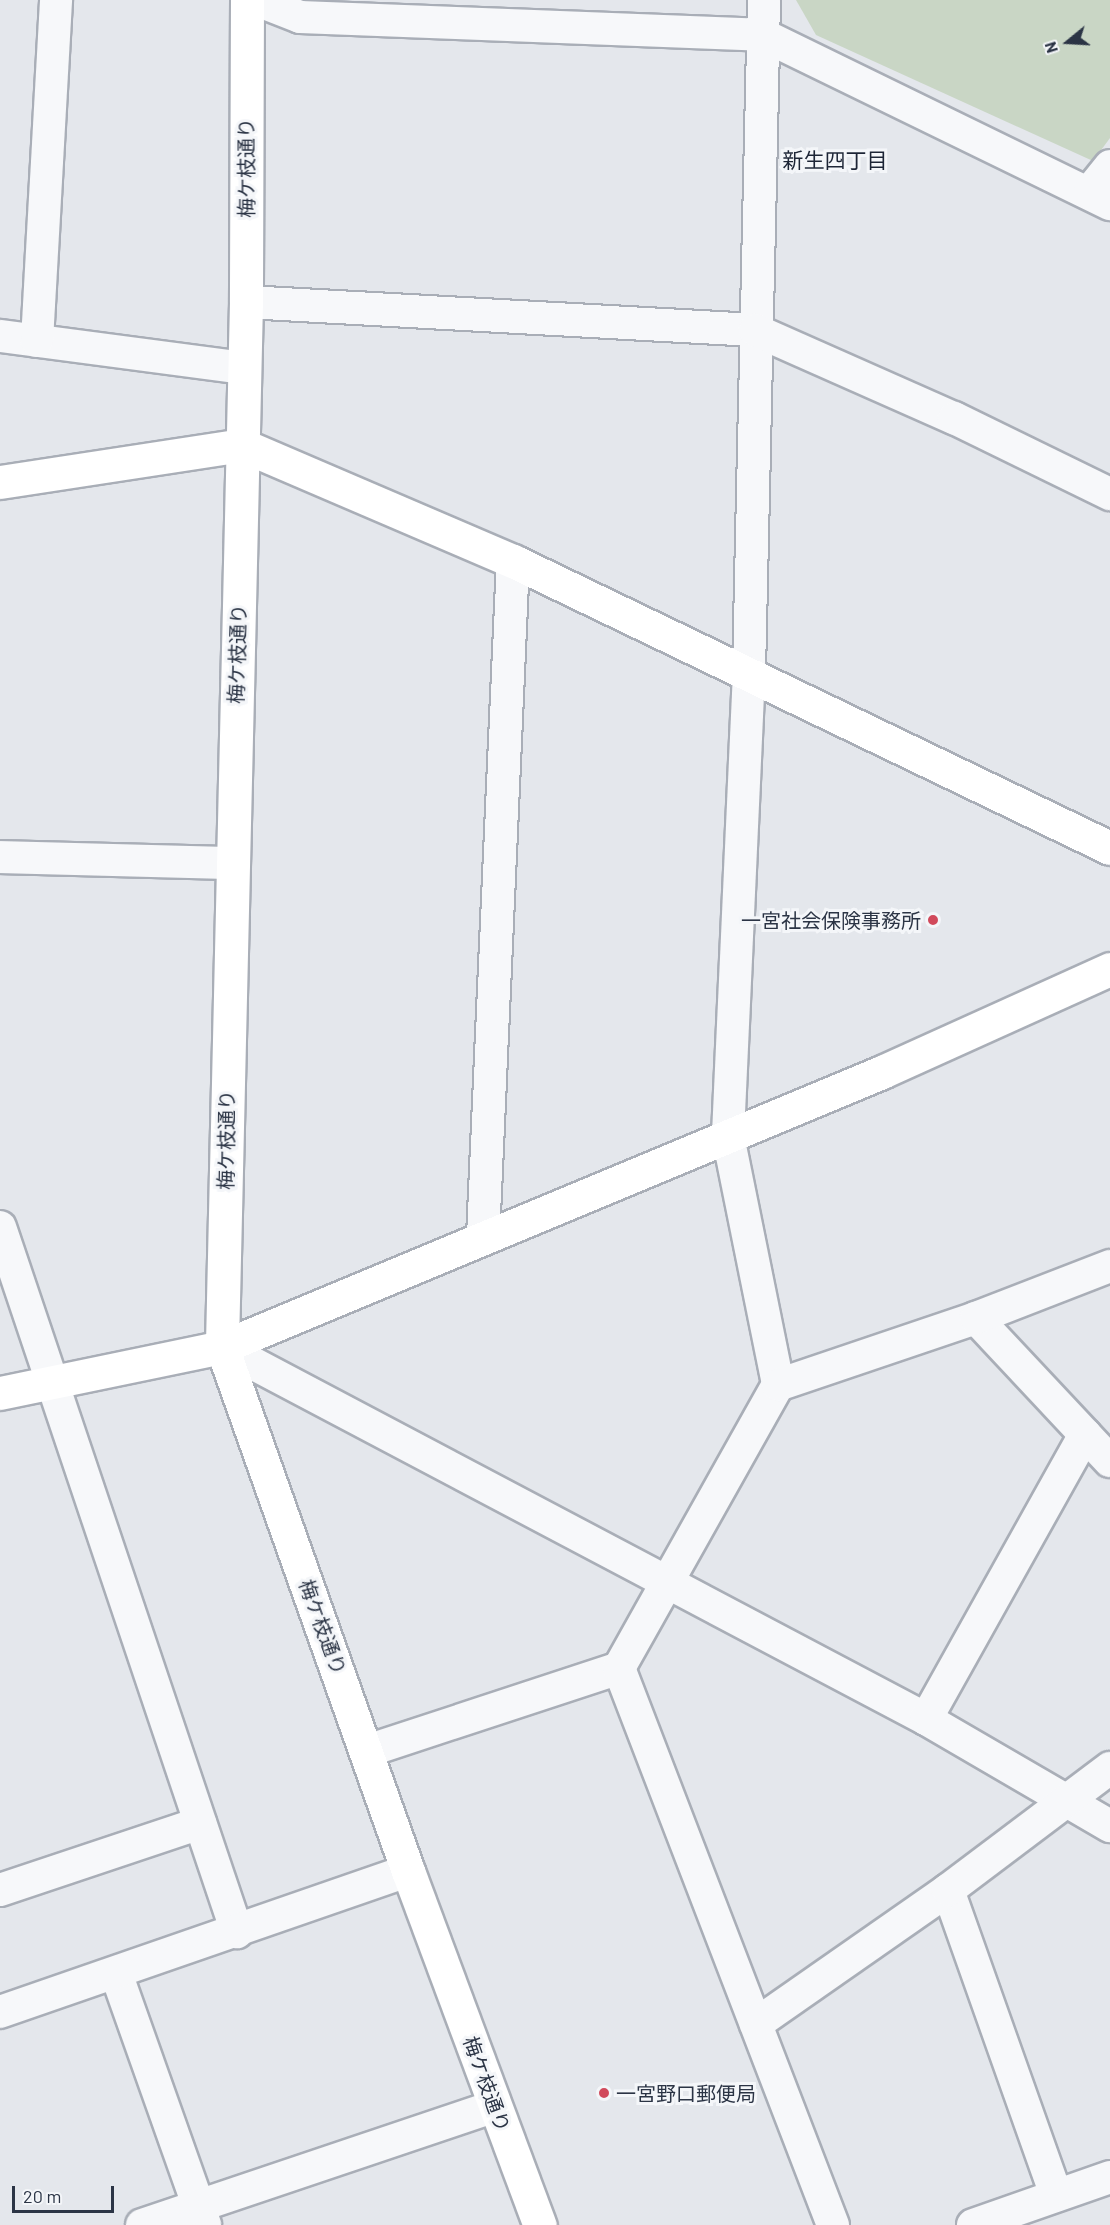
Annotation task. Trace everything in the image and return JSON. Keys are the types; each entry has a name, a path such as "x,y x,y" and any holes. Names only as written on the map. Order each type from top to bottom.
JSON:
{"street":[{"path":"37,341 56,0"},
{"name":"梅ケ枝通り","path":"247,0 246,302 231,863 222,1347 408,1871 540,2225"},
{"path":"257,0 300,17 763,35 1100,198 1110,166"},
{"path":"367,1751 619,1668 778,1385 728,1136 748,672 764,0"},
{"path":"246,302 755,330 954,418 1110,494"},
{"path":"0,336 244,368"},
{"path":"0,482 242,445 513,561 1110,848"},
{"path":"483,1237 513,561"},
{"path":"0,857 231,863"},
{"path":"0,1393 222,1347 882,1072 1110,969"},
{"path":"0,1227 237,1932"},
{"path":"778,1385 976,1318 1110,1266"},
{"path":"976,1318 1110,1461"},
{"path":"222,1347 927,1719 1110,1826"},
{"path":"927,1719 1085,1434"},
{"path":"619,1668 833,2225"},
{"path":"756,2024 948,1890 1110,1768"},
{"path":"0,1890 200,1823"},
{"path":"0,2012 408,1871"},
{"path":"948,1890 1045,2207"},
{"path":"116,1973 202,2216"},
{"path":"142,2225 202,2216 495,2106"},
{"path":"973,2225 1045,2207 1110,2177"}],"green space":[{"path":"796,0 1110,0 1110,138 1093,161 816,35"}],"place":[{"name":"一宮社会保険事務所","path":"933,920"},
{"name":"一宮野口郵便局","path":"604,2093"}],"district":[{"name":"新生四丁目","path":"835,160"}]}
